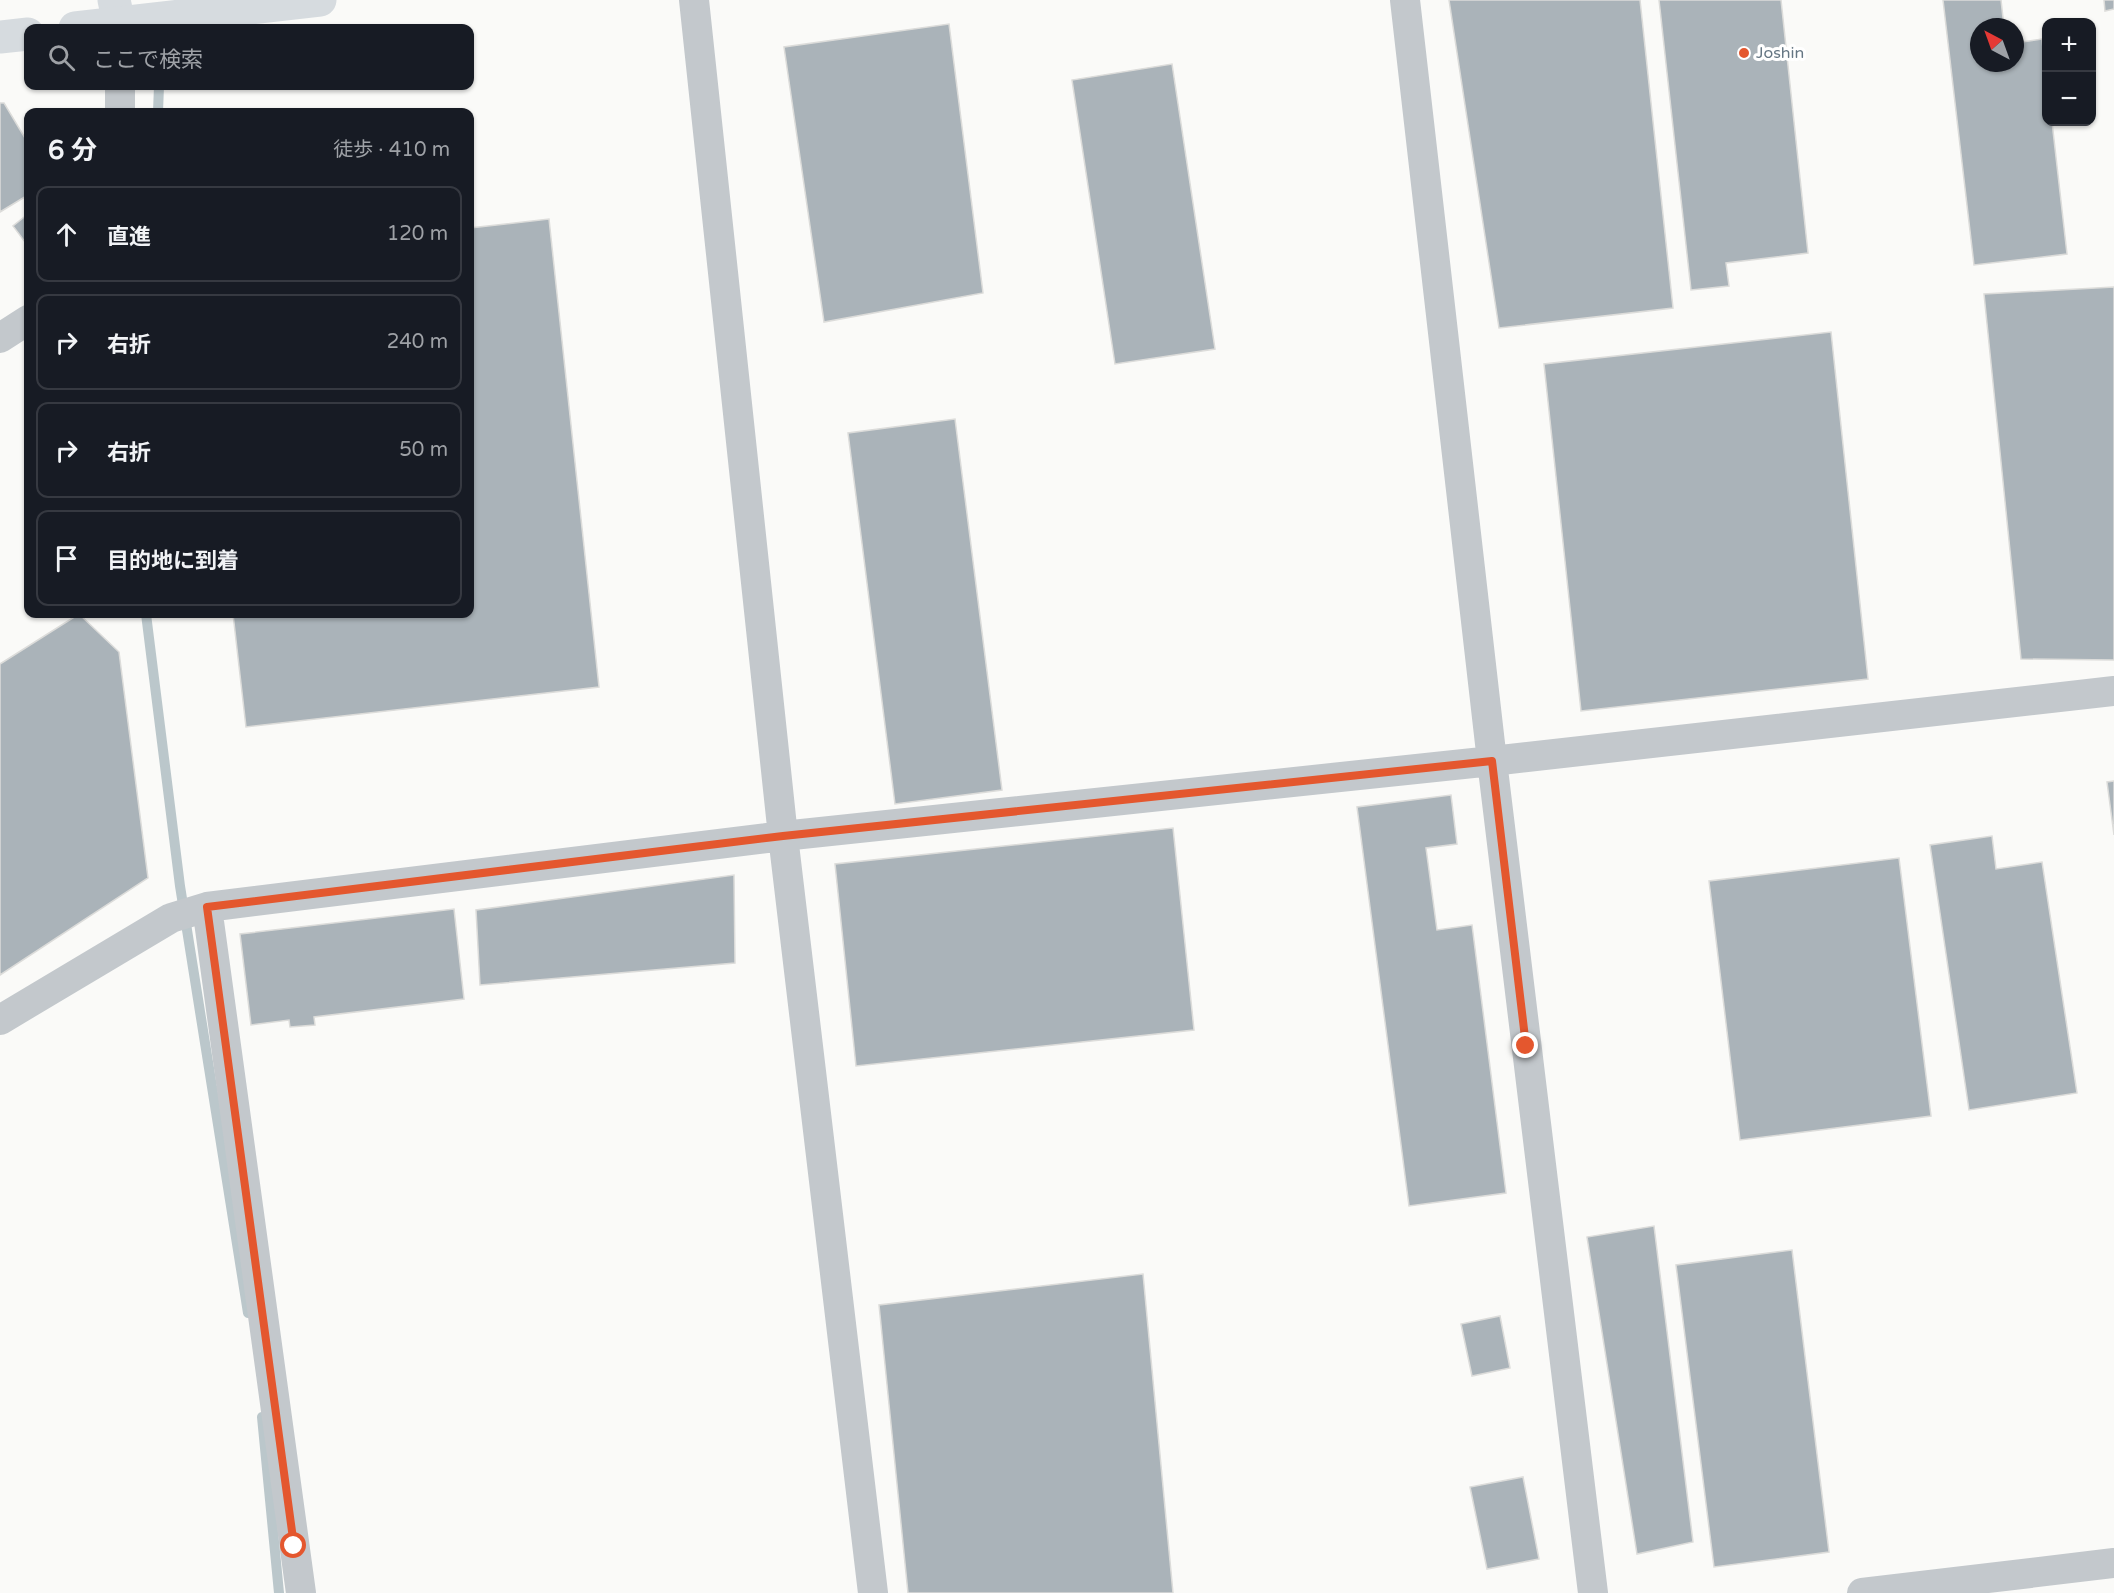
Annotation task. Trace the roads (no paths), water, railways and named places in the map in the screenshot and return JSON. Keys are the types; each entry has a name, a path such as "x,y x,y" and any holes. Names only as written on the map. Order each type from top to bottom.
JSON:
{"main road":[{"path":"90,24 117,17 208,13 320,0"},
{"path":"0,37 24,34"}],"street":[{"path":"694,0 783,836 873,1593"},
{"path":"1405,0 1492,761 1593,1593"},
{"path":"120,90 120,108"},
{"path":"0,338 24,323"},
{"path":"0,1020 171,918 207,907 783,836 2114,692"},
{"path":"207,907 301,1593"},
{"path":"1862,1593 2114,1563"}],"waterway":[{"path":"158,108 159,90"},
{"path":"146,618 180,886 248,1313"},
{"path":"262,1417 279,1593"}],"place":[{"name":"Joshin","path":"1744,53"}]}
